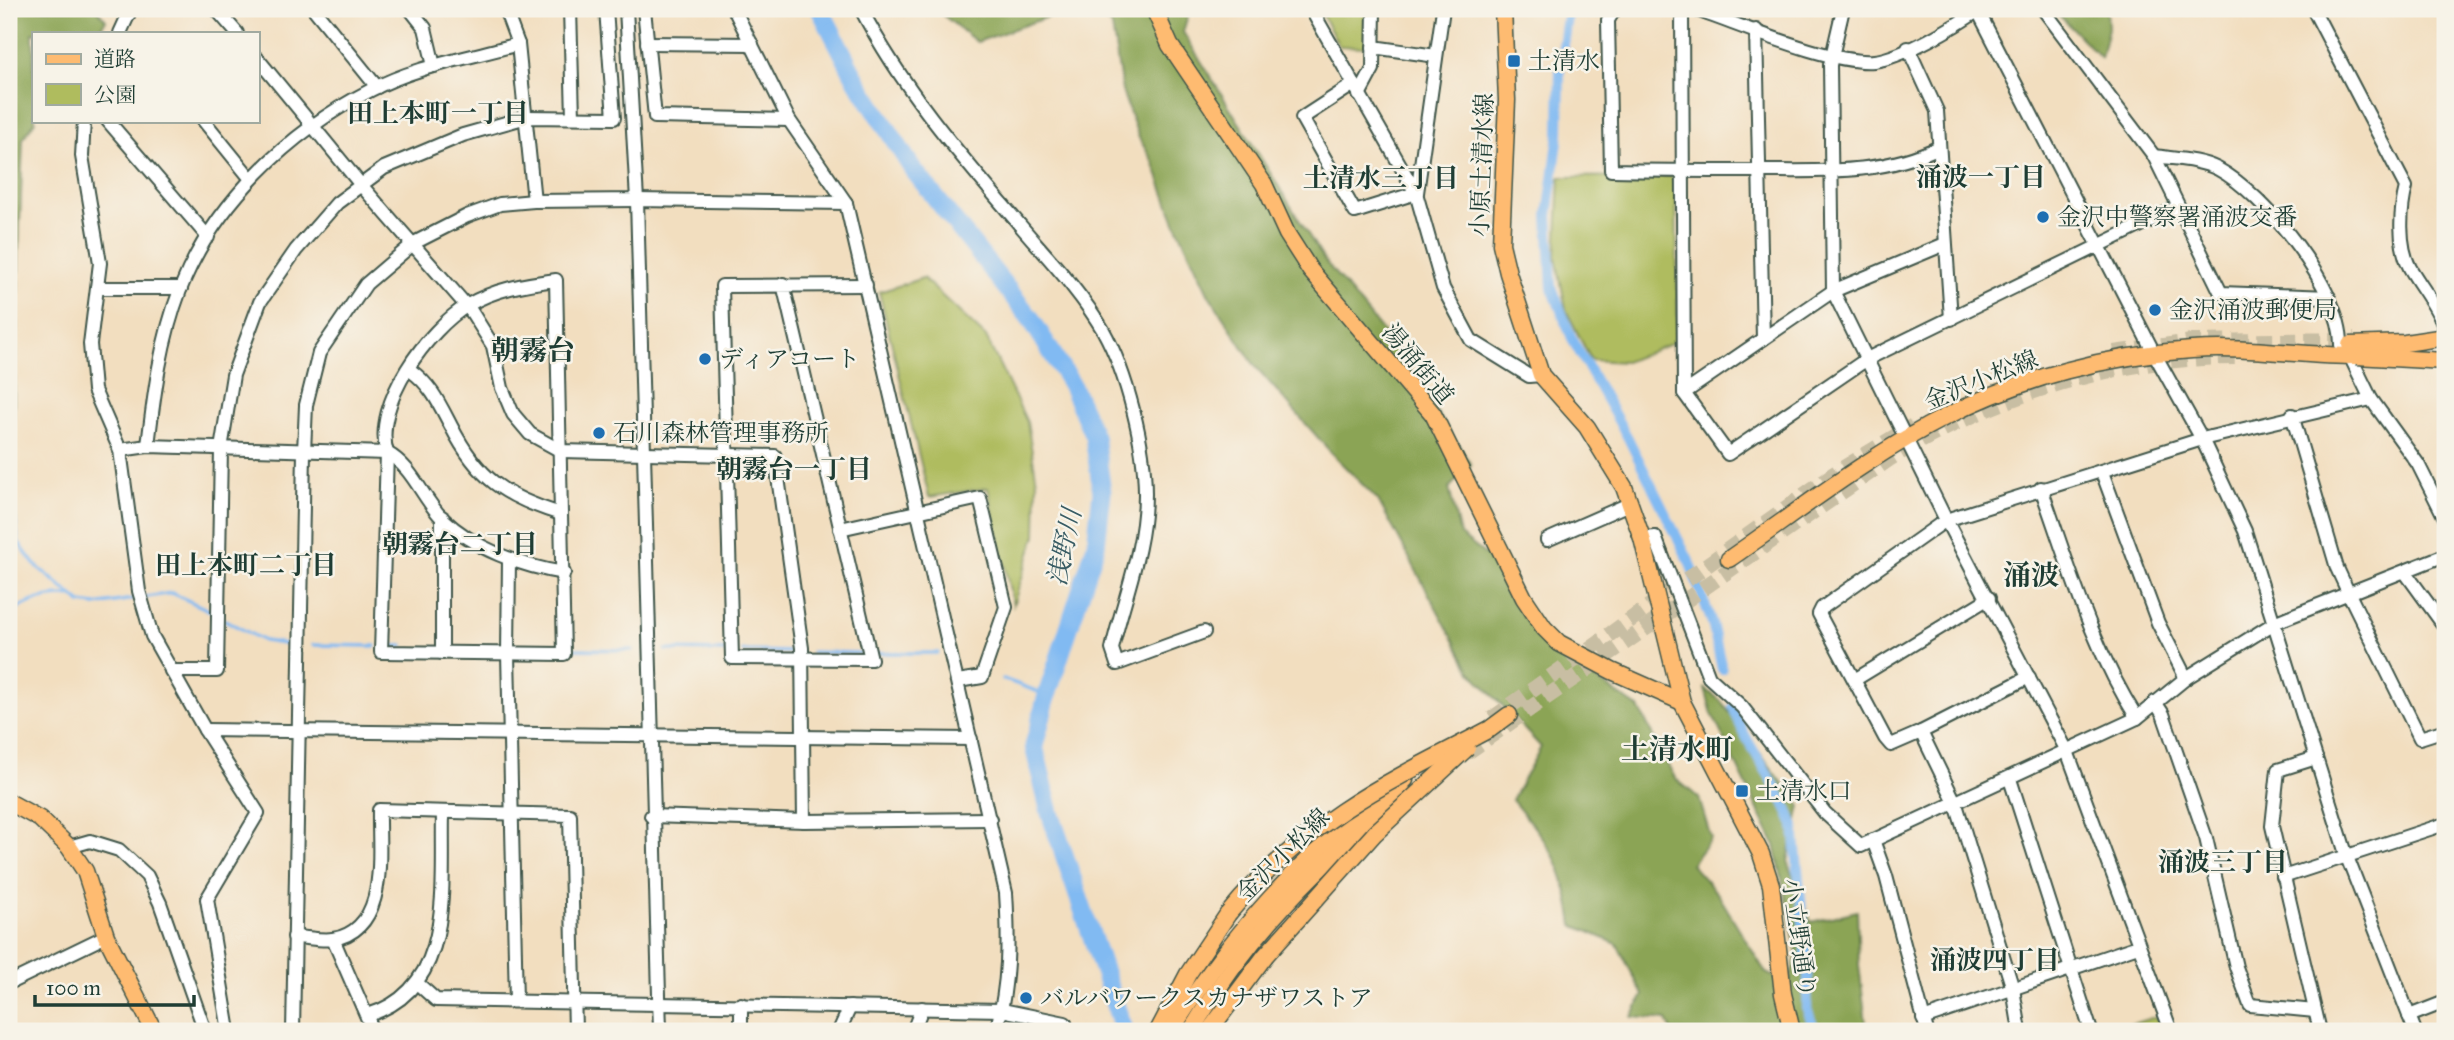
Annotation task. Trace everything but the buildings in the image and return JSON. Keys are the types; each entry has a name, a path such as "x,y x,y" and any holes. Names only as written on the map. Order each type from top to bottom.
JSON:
{"main road":[{"name":"湯涌街道","path":"1154,9 1170,45 1264,184 1287,234 1310,270 1433,414 1524,598 1544,628 1559,643 1682,702"},
{"name":"小原土清水線","path":"1503,9 1507,100 1501,244 1522,320 1541,375 1587,426 1607,455 1629,504 1642,538 1682,702"},
{"path":"2349,351 2445,338"},
{"path":"2412,340 2445,338"},
{"name":"金沢小松線","path":"1729,559 1908,438 1946,416 2012,388 2087,366 2154,353 2193,349 2288,350 2310,344 2349,351"},
{"path":"2349,351 2445,358"},
{"path":"2412,356 2445,358"},
{"name":"小立野通り","path":"1682,702 1761,854 1775,909 1783,995 1792,1031"},
{"path":"1209,1031 1265,956 1375,833 1509,715"},
{"path":"1158,1031 1188,974 1228,914 1281,856 1336,813 1490,729"},
{"name":"金沢小松線","path":"1172,1031 1218,960 1307,857 1359,812 1463,748 1369,824 1310,877 1224,980 1191,1031"},
{"path":"9,802 40,819 69,847 85,872 106,936 154,1031"}],"street":[{"path":"126,30 131,9"},
{"path":"216,9 236,32"},
{"path":"314,9 377,87"},
{"path":"410,9 429,38 434,66"},
{"path":"505,9 518,44 534,201"},
{"path":"570,9 573,117"},
{"path":"172,671 217,671 221,449 233,375 260,302 296,250 337,203 384,168 463,135 527,117 614,118 606,9"},
{"path":"626,9 637,200 645,455 651,816 660,1031"},
{"path":"644,9 655,117 789,120"},
{"path":"734,9 789,120 846,203 1006,893 1010,947 1002,1010 996,1031"},
{"path":"861,9 897,70 935,125 1088,307 1116,360 1134,419 1145,493 1140,545 1112,649 1117,664 1204,632"},
{"path":"1311,9 1416,193 1443,288 1471,340 1528,376 1541,375"},
{"path":"1374,9 1373,69 1356,90 1302,118 1354,212 1416,193"},
{"path":"1416,193 1443,9"},
{"path":"1615,9 1608,20 1611,170 1830,171 1882,168 1913,160 1939,147"},
{"path":"1682,9 1684,393 1728,454 1867,359 2101,247 2178,207"},
{"path":"1693,9 1832,56 1875,61 1909,48 1978,9 2154,353 2202,439 2245,531 2276,622 2347,857 2415,1031"},
{"path":"1843,9 1832,56 1830,171 1833,291 1908,438 1946,520 2067,751 2171,1031"},
{"path":"2043,9 2154,156 2221,293 2329,297"},
{"path":"2313,9 2406,187 2401,209 2410,267 2422,282 2445,330"},
{"path":"1756,30 1763,339"},
{"path":"647,43 752,44"},
{"path":"148,446 155,384 181,288 208,237 251,179 313,124 377,87 434,66 518,44"},
{"path":"1373,47 1436,56"},
{"path":"1909,48 1937,111 1951,319"},
{"path":"259,60 361,185 467,306 493,346 502,388 513,414 530,434 561,451 775,456 802,659 804,821"},
{"path":"84,122 82,156 97,235 98,288 90,344 93,390 120,450 140,596 152,636 205,730 258,813 207,899 229,1031"},
{"path":"109,122 208,237"},
{"path":"205,122 251,179"},
{"path":"2154,156 2201,163 2231,178 2272,216 2305,255 2329,297 2371,399 2418,464 2445,518"},
{"path":"293,1031 303,452 306,405 319,353 366,284 414,243 489,208 534,201 846,203"},
{"path":"1684,393 1833,291 1945,244"},
{"path":"556,280 564,654 381,652 387,453 384,442 390,409 401,378 410,370 412,358 430,337 467,306 522,284 556,280"},
{"path":"783,284 871,659 732,658 722,286 783,284 866,285"},
{"path":"98,288 181,288"},
{"path":"410,370 425,381 471,458 498,489 531,505 561,514"},
{"path":"2029,677 1891,745 1819,614 1822,608 1946,520 2202,439 2292,415 2371,399"},
{"path":"2292,415 2337,568 2348,592 2420,738 2445,730"},
{"path":"120,450 148,446 387,453 399,459 442,517 470,540 533,568 564,573"},
{"path":"2102,472 2158,623 2186,678"},
{"path":"2041,488 2094,636 2114,681 2137,718"},
{"path":"840,529 918,509 980,498 1006,607 982,677 958,681"},
{"path":"1547,540 1629,504"},
{"path":"442,517 442,653"},
{"path":"1642,538 1655,537 1709,677 1742,707 1825,813 1861,846 2137,718 2186,678 2276,622 2445,555"},
{"path":"509,559 508,654 516,1001"},
{"path":"2405,572 2445,627"},
{"path":"1856,679 1989,598"},
{"path":"2155,702 2163,714 2206,838 2236,967 2250,1005 2315,1011"},
{"path":"205,730 971,739"},
{"path":"1921,732 1956,804 2013,989 2020,1031"},
{"path":"2316,758 2278,770 2272,827 2320,1031"},
{"path":"2010,779 2091,1031"},
{"path":"294,937 333,939 355,929 368,916 377,889 379,810 570,815 575,1031"},
{"path":"368,1015 384,1010 417,983 433,958 439,934 443,813"},
{"path":"651,816 804,821 990,819"},
{"path":"2283,877 2445,824"},
{"path":"1873,840 1886,876 1925,1025 2013,989 2138,946"},
{"path":"69,847 90,841 118,850 147,876 160,903 205,1031"},
{"path":"9,983 106,936"},
{"path":"333,939 373,1031"},
{"path":"417,983 436,1000 1002,1010 1065,1023 1068,1031"},
{"path":"2409,1016 2445,1002"},
{"path":"741,1004 741,1031"},
{"path":"839,1031 850,1007"},
{"path":"913,1031 922,1008"}],"green space":[{"path":"9,9 97,9 106,20 98,32 32,32 32,122 34,122 23,139 13,421 9,424"},
{"path":"935,9 1070,9 977,42"},
{"path":"1091,9 1190,9 1183,32 1324,260 1393,344 1471,465 1449,488 1460,535 1491,559 1527,622 1550,649 1639,708 1675,778 1699,798 1711,838 1691,864 1718,894 1766,973 1789,984 1797,953 1775,845 1712,714 1705,689 1720,700 1800,806 1788,861 1811,922 1857,911 1859,965 1867,1031 1672,1031 1667,1020 1632,1017 1643,995 1617,944 1573,925 1565,886 1554,857 1512,800 1541,747 1471,672 1378,500 1335,457 1255,366 1209,295 1175,222 1153,162 1139,138 1122,91 1112,26"},
{"path":"1319,9 1367,9 1367,47 1339,46"},
{"path":"2053,9 2107,9 2108,28 2101,58"},
{"path":"1671,176 1676,184 1678,341 1625,362 1591,360 1566,310 1556,257 1560,177"},
{"path":"923,278 986,337 1027,422 1037,482 1036,535 1013,605 988,488 929,497 879,292"},
{"path":"2157,1016 2162,1031 2111,1031"}],"waterway":[{"name":"浅野川","path":"820,9 857,81 912,168 1031,319 1071,384 1094,436 1102,492 1096,545 1047,695 1034,746 1050,813 1124,1031"},
{"path":"1568,9 1560,68 1559,134 1548,216 1552,288 1573,341 1628,438 1689,561 1712,623 1722,669"},
{"path":"13,505 18,542 34,564 81,603 95,605 172,593 213,612"},
{"path":"9,614 38,600 69,596"},
{"path":"225,620 264,641 285,644"},
{"path":"313,645 375,646"},
{"path":"391,646 403,646"},
{"path":"571,649 632,650"},
{"path":"666,650 727,651"},
{"path":"743,651 792,652"},
{"path":"812,652 860,653"},
{"path":"877,653 938,653"},
{"path":"1003,679 1047,695"},
{"path":"1733,707 1746,737 1779,793 1793,823"},
{"path":"1794,826 1808,975 1807,1009 1815,1031"}],"tunnel":[{"path":"2114,353 2191,342 2354,340"},
{"path":"1466,753 1889,459 1929,436 2013,399 2101,372 2191,359 2238,357"},
{"path":"1492,719 1834,474 1913,426"}],"place":[{"name":"土清水","path":"1514,61"},
{"name":"金沢中警察署涌波交番","path":"2043,217"},
{"name":"金沢涌波郵便局","path":"2155,310"},
{"name":"ディアコート","path":"705,359"},
{"name":"石川森林管理事務所","path":"599,433"},
{"name":"土清水口","path":"1742,791"},
{"name":"バルバワークスカナザワストア","path":"1026,998"}],"district":[{"name":"田上本町一丁目","path":"438,113"},
{"name":"涌波一丁目","path":"1981,177"},
{"name":"土清水三丁目","path":"1381,178"},
{"name":"朝霧台","path":"533,350"},
{"name":"朝霧台一丁目","path":"794,469"},
{"name":"朝霧台二丁目","path":"460,544"},
{"name":"田上本町二丁目","path":"246,565"},
{"name":"涌波","path":"2031,575"},
{"name":"土清水町","path":"1677,749"},
{"name":"涌波三丁目","path":"2223,862"},
{"name":"涌波四丁目","path":"1995,960"}]}
